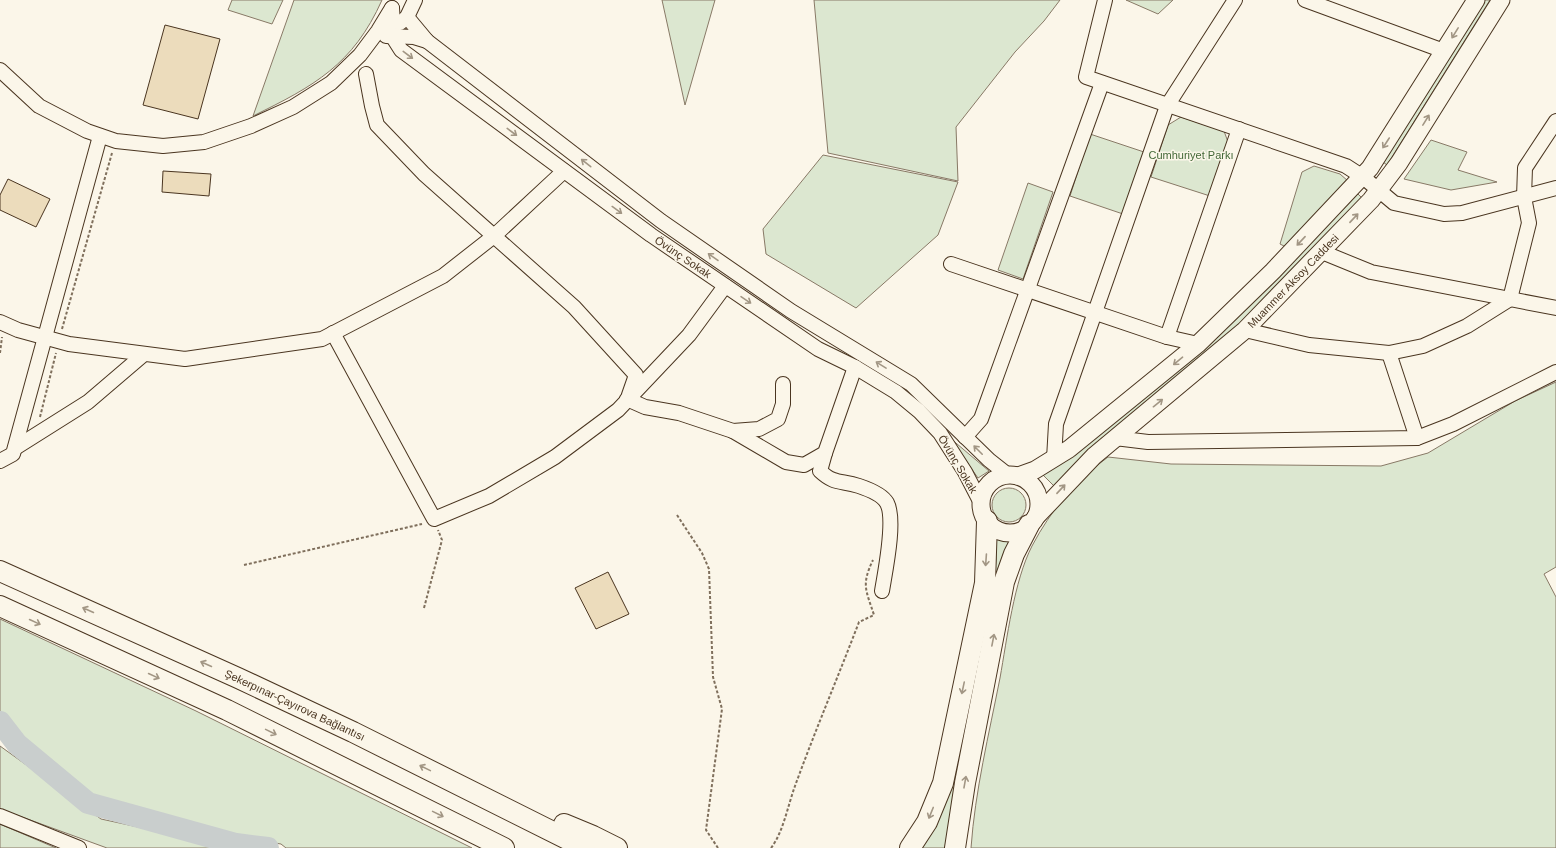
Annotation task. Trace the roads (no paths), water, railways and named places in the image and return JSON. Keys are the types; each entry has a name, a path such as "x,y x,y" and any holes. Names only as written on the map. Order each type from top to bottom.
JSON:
{"highway":[{"path":"910,848 927,822 943,783 985,583 984,512"},
{"path":"956,848 965,783 1004,582 1014,554 1032,522"},
{"name":"Şekerpınar-Çayırova Bağlantısı","path":"0,571 238,678 448,779 585,848"},
{"path":"0,606 234,714 504,848"},
{"path":"448,779 593,836 617,848"}],"main road":[{"path":"984,512 986,487 1000,477 1013,476 1054,459 1081,440 1198,344 1273,272 1363,177 1386,145 1476,0"},
{"name":"Muammer Aksoy Caddesi","path":"984,512 994,528 1002,532 1012,533 1021,530 1032,522 1094,456 1245,330 1322,252 1378,191 1399,163 1501,0"},
{"path":"1013,476 1030,484 1038,496 1038,511 1032,522"}],"street":[{"path":"392,29 407,18 415,0"},
{"path":"1105,0 1086,77 1167,106 1346,166 1363,177 1394,203 1444,214 1462,213 1556,188"},
{"path":"1054,459 1056,424 1167,106 1235,0"},
{"path":"1304,0 1444,51"},
{"path":"0,70 39,106 87,131 100,136 116,141 163,146 204,142 251,126 294,108 331,83 365,48 378,31 394,4"},
{"name":"Övünç Sokak","path":"394,4 392,29 394,39 401,50 651,235 818,349 855,367 896,392 940,433 965,472 984,512"},
{"name":"Övünç Sokak","path":"407,18 427,41 660,221 791,311 911,384 989,460 1013,476"},
{"path":"365,48 384,36 414,37 427,41"},
{"path":"366,74 377,125 424,174 574,307 636,375 628,399"},
{"path":"965,437 981,419 1102,83"},
{"path":"1245,330 1309,345 1389,353 1423,346 1467,326 1510,299 1529,223 1524,197 1525,168 1556,121"},
{"path":"1168,337 1239,130"},
{"path":"0,461 13,454 15,448 100,136"},
{"path":"0,322 18,330 59,342 143,355 186,359 322,339 443,276 494,236 564,171"},
{"path":"1322,252 1371,272 1556,308"},
{"path":"951,264 1168,337 1198,344"},
{"path":"333,333 434,519 489,496 555,457 618,410 689,335 725,286"},
{"path":"1389,353 1417,438"},
{"path":"15,448 88,402 143,355"},
{"path":"855,367 820,471 830,480 858,486 880,494 888,503 891,528 882,592"},
{"path":"1116,438 1148,442 1417,438 1453,424 1556,372"},
{"path":"733,432 759,429 778,419 783,404 783,384"},
{"path":"628,399 645,406 679,413 733,432 786,462 804,465 825,453"},
{"path":"0,816 79,848"}],"waterway":[{"path":"0,722 17,744 88,803 236,844 268,848"}],"park label":[{"name":"Cumhuriyet Parkı","path":"1191,155"}]}
